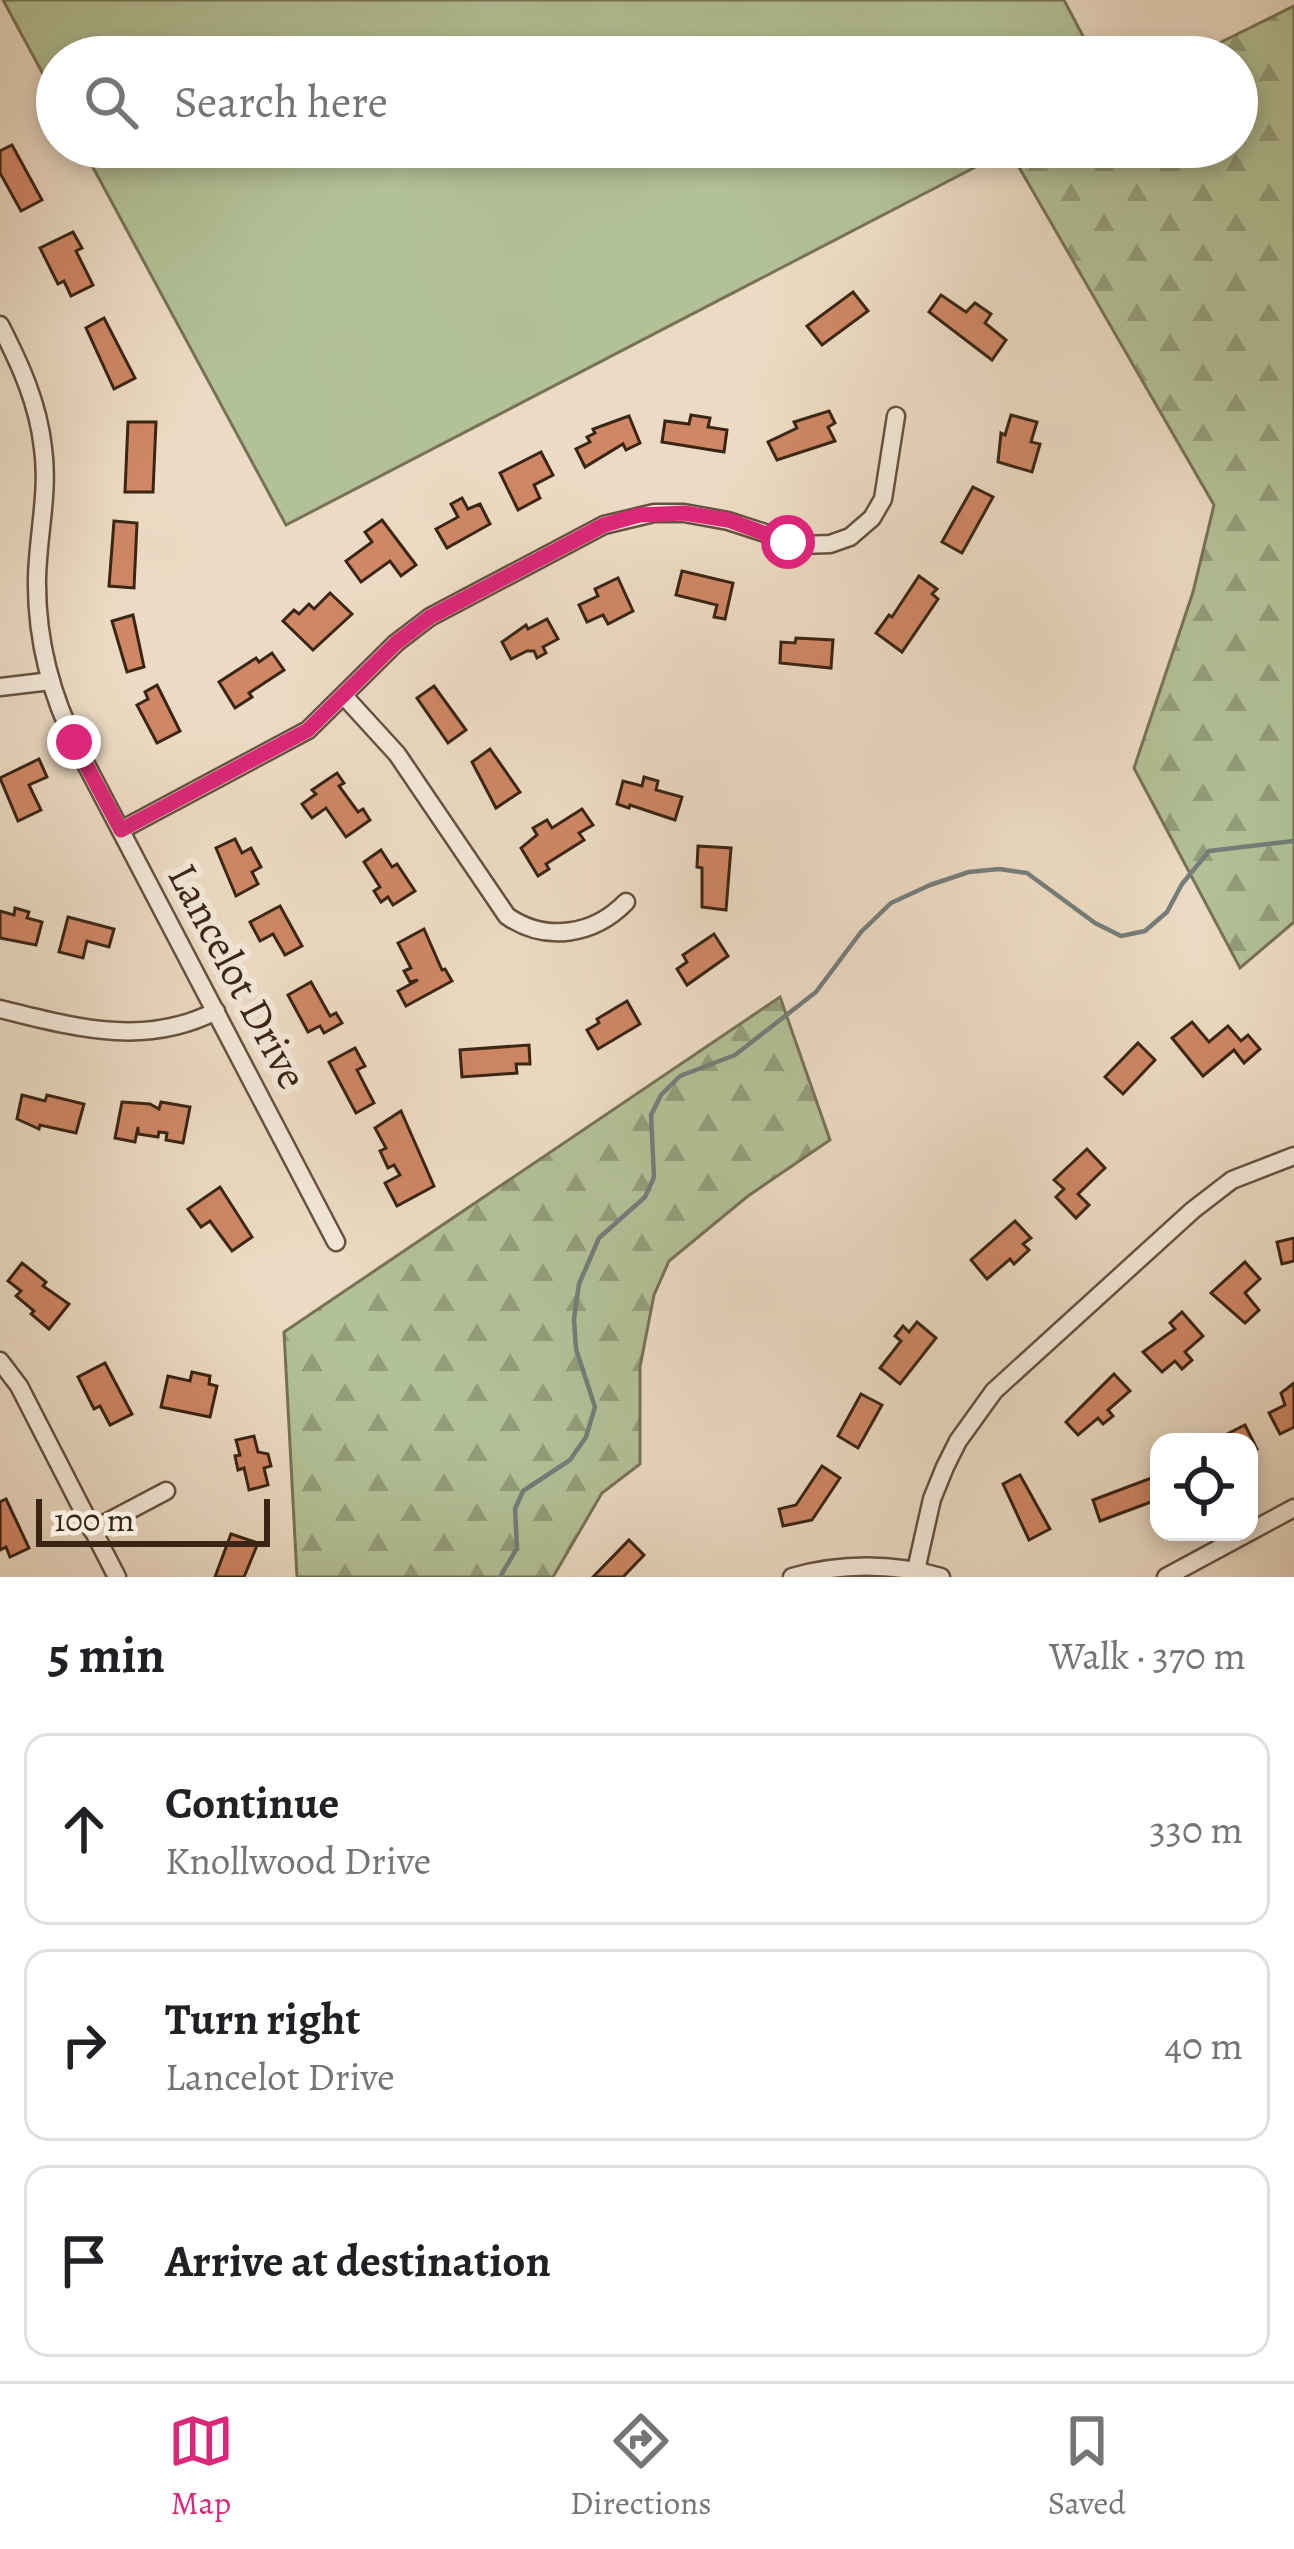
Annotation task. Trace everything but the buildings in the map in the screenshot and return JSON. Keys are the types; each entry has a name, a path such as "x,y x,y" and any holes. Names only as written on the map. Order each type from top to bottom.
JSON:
{"street":[{"name":"Lancelot Drive","path":"0,325 31,392 44,449 37,600 51,680 68,728 336,1242"},
{"path":"121,830 320,722 396,643 430,617 604,525 639,515 684,513 728,520 802,545 830,544 850,537 872,518 883,500 896,416"},
{"path":"0,687 51,680"},
{"path":"344,696 397,754 507,916 539,931 565,932 598,923 626,902"},
{"path":"0,1009 123,1034 167,1029 216,1011"},
{"path":"916,1570 932,1499 951,1453 996,1389 1192,1210 1232,1180 1294,1156"},
{"path":"0,1361 19,1386 117,1577"},
{"path":"92,1530 166,1491"},
{"path":"1166,1577 1294,1508"},
{"path":"791,1577 857,1567 916,1570 941,1577"}],"green space":[{"path":"3,0 1064,0 1083,36 36,36 36,61"},
{"path":"1294,6 1294,922 1240,968 1134,768 1193,592 1214,505 1019,168 1258,168 1258,36 1233,36"},
{"path":"93,168 974,168 286,525"},
{"path":"780,997 830,1140 748,1196 669,1261 654,1295 640,1367 640,1464 602,1493 553,1577 297,1577 284,1332"}],"waterway":[{"path":"500,1577 517,1548 515,1509 523,1491 570,1460 586,1437 595,1407 576,1349 579,1284 599,1238 645,1197 654,1177 651,1115 661,1095 680,1076 735,1055 816,992 861,932 891,903 930,885 969,872 1027,873 1095,923 1121,936 1145,931 1167,912 1209,851 1294,841"}],"route":[{"path":"74,742 121,830 308,730 412,629 604,525 639,515 699,514 788,542"}]}
